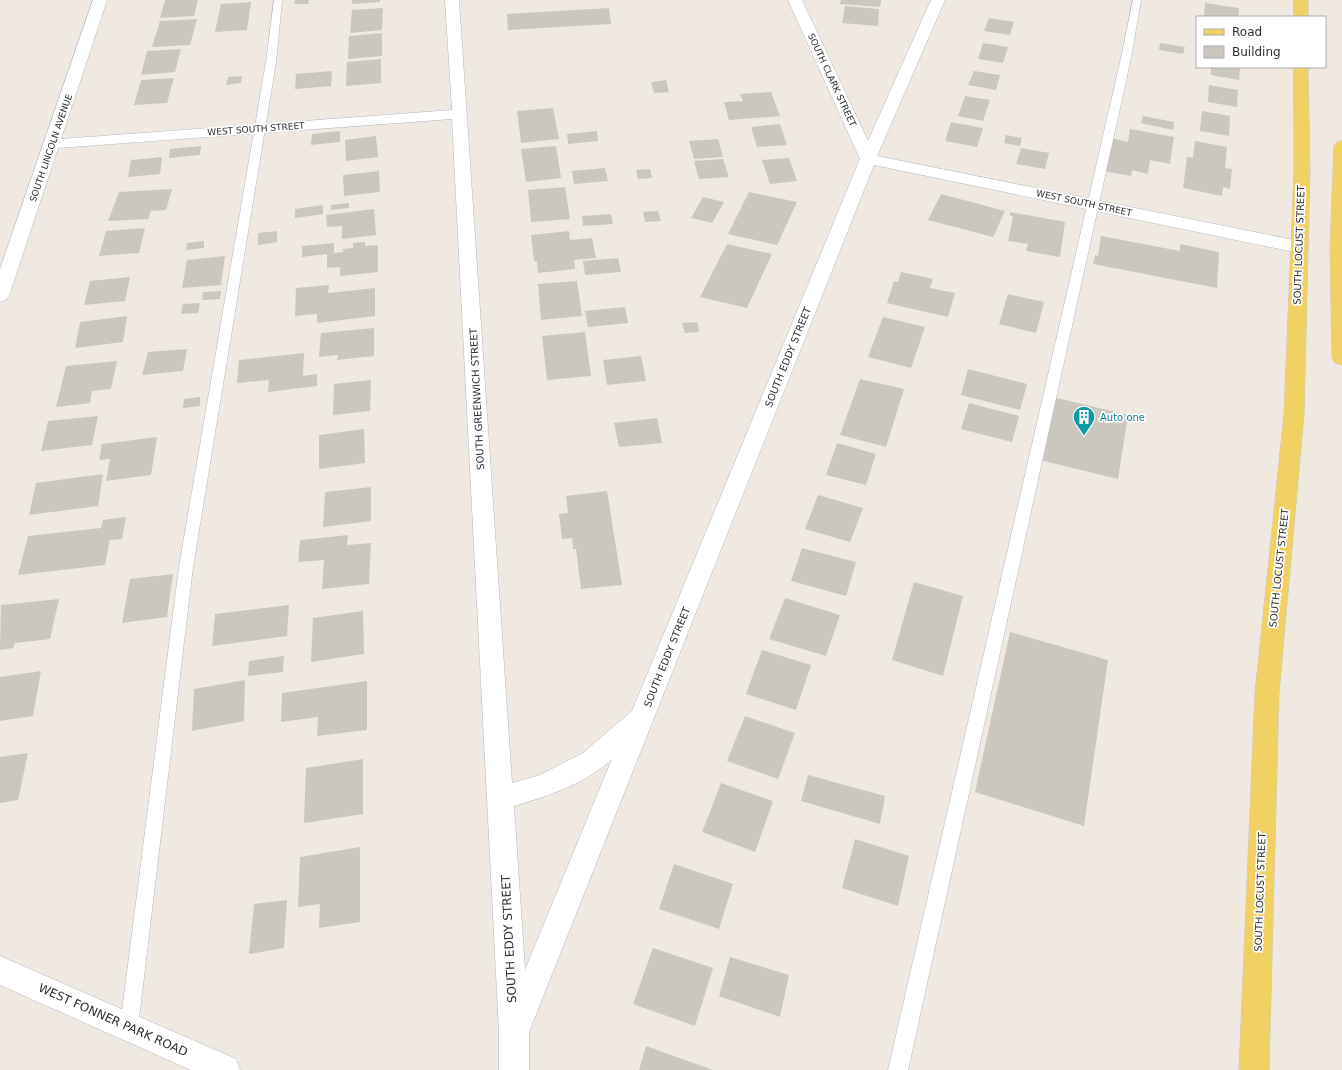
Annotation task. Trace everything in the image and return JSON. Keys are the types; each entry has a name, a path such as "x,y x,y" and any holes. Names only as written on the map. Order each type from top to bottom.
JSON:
{"main road":[{"path":"1301,0 1301,16"},
{"name":"SOUTH LOCUST STREET","path":"1254,1070 1267,693 1294,414 1302,172 1301,68"},
{"path":"1342,146 1340,248 1342,358"}],"street":[{"name":"SOUTH LINCOLN AVENUE","path":"0,296 100,0"},
{"name":"SOUTH GREENWICH STREET","path":"452,0 501,798"},
{"name":"SOUTH CLARK STREET","path":"795,0 868,159"},
{"name":"SOUTH EDDY STREET","path":"514,1032 868,159 938,0"},
{"name":"WEST SOUTH STREET","path":"52,144 460,114"},
{"name":"WEST SOUTH STREET","path":"868,159 1299,247"},
{"name":"SOUTH EDDY STREET","path":"514,1070 514,1032 501,798 545,785 592,761 643,715"},
{"name":"WEST FONNER PARK ROAD","path":"0,970 225,1070"}],"lane":[{"path":"129,1027 186,567 271,62 278,0"},
{"path":"898,1070 1126,58 1137,0"}],"building":[{"path":"165,0 198,0 194,16 160,18"},
{"path":"295,0 309,0 308,4 294,4"},
{"path":"352,0 380,0 380,2 352,4"},
{"path":"841,0 881,0 880,7 840,4"},
{"path":"251,2 247,30 215,32 221,4"},
{"path":"1205,3 1239,8 1238,16 1204,16"},
{"path":"845,6 879,9 878,26 842,23"},
{"path":"383,8 382,30 350,33 352,10"},
{"path":"609,8 611,24 508,30 507,14"},
{"path":"989,18 1014,22 1010,35 984,31"},
{"path":"197,19 190,45 152,47 160,21"},
{"path":"382,33 382,56 348,59 349,36"},
{"path":"983,43 1008,47 1003,63 978,59"},
{"path":"1160,43 1185,47 1183,54 1159,50"},
{"path":"181,49 175,72 141,75 147,51"},
{"path":"381,59 381,83 346,86 347,62"},
{"path":"1211,68 1240,68 1239,80 1211,75"},
{"path":"332,71 331,86 295,89 296,74"},
{"path":"974,71 1000,75 996,90 968,85"},
{"path":"242,76 241,83 226,85 228,77"},
{"path":"174,78 167,103 134,105 141,80"},
{"path":"666,80 669,92 654,93 651,82"},
{"path":"1209,85 1238,90 1237,107 1208,102"},
{"path":"771,92 780,116 729,120 724,102 743,101 740,94"},
{"path":"965,96 990,100 983,121 958,116"},
{"path":"553,108 559,139 521,143 517,111"},
{"path":"1202,111 1230,116 1229,136 1200,131"},
{"path":"1143,116 1174,122 1173,130 1141,123"},
{"path":"951,122 983,128 977,147 945,141"},
{"path":"780,124 787,145 757,147 751,127"},
{"path":"1130,129 1174,137 1170,164 1150,160 1148,174 1132,170 1131,176 1103,171 1110,138 1128,142"},
{"path":"340,131 340,142 311,145 312,134"},
{"path":"597,131 598,141 568,144 567,134"},
{"path":"1006,135 1022,138 1020,146 1004,143"},
{"path":"376,136 378,157 346,161 345,140"},
{"path":"718,139 723,157 694,159 689,141"},
{"path":"1195,141 1227,147 1225,168 1232,169 1230,189 1223,187 1222,196 1183,188 1187,157 1193,158"},
{"path":"201,146 200,155 169,158 170,149"},
{"path":"556,146 561,178 526,182 521,149"},
{"path":"1021,148 1049,153 1045,169 1016,164"},
{"path":"162,157 160,174 128,177 131,160"},
{"path":"789,158 797,181 770,184 762,160"},
{"path":"723,159 729,177 699,179 694,161"},
{"path":"605,168 608,181 574,184 572,171"},
{"path":"650,169 652,178 638,179 636,170"},
{"path":"379,171 380,192 344,196 343,175"},
{"path":"565,187 570,219 531,222 528,190"},
{"path":"172,189 166,210 151,211 148,219 108,221 119,192"},
{"path":"749,192 797,202 777,245 728,234"},
{"path":"941,194 1005,211 993,237 928,220"},
{"path":"703,197 724,202 712,223 691,218"},
{"path":"349,203 349,208 331,210 331,205"},
{"path":"323,205 323,214 295,218 295,209"},
{"path":"374,209 376,235 342,239 342,226 327,227 326,215"},
{"path":"658,211 661,221 645,222 643,212"},
{"path":"1010,212 1065,222 1060,257 1026,251 1028,244 1008,241 1013,217 1010,215"},
{"path":"611,214 613,224 583,226 582,216"},
{"path":"145,228 139,253 99,256 106,231"},
{"path":"277,231 277,242 258,245 258,233"},
{"path":"569,231 570,240 592,238 596,258 574,260 575,269 538,273 537,261 534,261 531,235"},
{"path":"1101,236 1180,251 1180,244 1219,252 1217,288 1093,264 1095,255 1098,256"},
{"path":"204,241 204,248 186,250 187,243"},
{"path":"365,242 365,246 378,245 378,272 340,276 340,267 327,268 327,254 302,257 302,246 334,243 334,253 343,252 343,249 353,248 353,243"},
{"path":"727,244 772,254 747,308 700,297"},
{"path":"225,256 221,285 182,288 187,260"},
{"path":"618,258 621,272 585,275 583,261"},
{"path":"901,272 933,279 930,288 955,293 948,317 887,303 894,281 898,282"},
{"path":"130,277 125,301 84,305 90,281"},
{"path":"577,281 582,316 541,320 538,284"},
{"path":"329,285 328,293 375,288 375,316 317,323 317,314 295,316 296,288"},
{"path":"221,291 220,299 202,300 203,292"},
{"path":"1008,294 1044,302 1036,333 999,324"},
{"path":"200,303 198,313 181,314 183,304"},
{"path":"625,307 628,323 588,327 585,311"},
{"path":"127,316 123,342 75,348 80,322"},
{"path":"883,317 925,327 911,368 868,357"},
{"path":"697,322 699,332 685,333 682,323"},
{"path":"374,328 374,356 337,360 338,355 319,357 321,333"},
{"path":"585,332 591,376 547,380 542,336"},
{"path":"187,349 183,371 142,375 148,352"},
{"path":"304,353 303,376 317,374 317,386 268,392 269,380 237,383 239,360"},
{"path":"641,356 646,381 607,385 603,360"},
{"path":"117,361 111,389 92,391 90,403 56,407 66,366"},
{"path":"968,369 1027,384 1020,410 961,395"},
{"path":"860,379 904,389 886,447 840,435"},
{"path":"371,380 370,411 333,415 334,384"},
{"path":"200,397 200,406 183,408 184,399"},
{"name":"Auto one","path":"1053,397 1128,415 1118,479 1040,460"},
{"path":"969,403 1019,416 1012,442 961,429"},
{"path":"98,416 92,445 41,451 48,421"},
{"path":"657,418 662,443 619,447 614,423"},
{"path":"364,429 365,463 319,469 319,435"},
{"path":"157,437 151,475 106,481 110,459 99,460 102,444"},
{"path":"837,443 876,454 866,485 826,475"},
{"path":"103,474 98,506 29,515 36,483"},
{"path":"371,487 371,521 323,527 325,492"},
{"path":"607,491 622,585 581,589 576,549 573,549 572,538 562,539 559,514 568,513 566,496"},
{"path":"818,495 863,508 850,542 805,529"},
{"path":"126,517 122,539 110,540 105,565 18,575 28,536 101,528 103,520"},
{"path":"348,535 347,545 371,543 369,584 322,589 324,560 298,562 300,540"},
{"path":"802,548 856,562 846,596 791,581"},
{"path":"173,574 167,617 122,623 130,579"},
{"path":"914,582 963,596 943,676 892,660"},
{"path":"785,598 840,615 826,656 769,639"},
{"path":"59,599 50,639 15,643 13,648 0,650 1,605"},
{"path":"289,605 287,636 212,646 215,614"},
{"path":"363,611 364,654 311,662 313,618"},
{"path":"1010,632 1108,660 1084,826 975,792"},
{"path":"762,650 811,665 796,710 746,694"},
{"path":"284,656 283,672 248,676 249,661"},
{"path":"41,671 33,716 0,721 0,677"},
{"path":"245,680 244,721 192,731 194,689"},
{"path":"367,681 367,730 317,736 318,717 281,722 282,693"},
{"path":"745,716 795,733 778,779 727,761"},
{"path":"28,753 18,800 0,803 0,757"},
{"path":"363,759 363,814 304,823 306,768"},
{"path":"808,775 885,796 880,824 801,801"},
{"path":"721,783 773,801 755,852 702,832"},
{"path":"855,839 909,856 898,906 842,888"},
{"path":"360,847 360,922 319,928 320,904 298,907 300,857"},
{"path":"674,864 733,884 719,929 659,909"},
{"path":"287,900 284,948 249,954 254,904"},
{"path":"653,948 713,968 695,1026 633,1004"},
{"path":"730,957 789,975 780,1017 719,996"},
{"path":"646,1046 713,1070 639,1070"}],"place":[{"name":"Auto one","path":"1084,436"}]}
